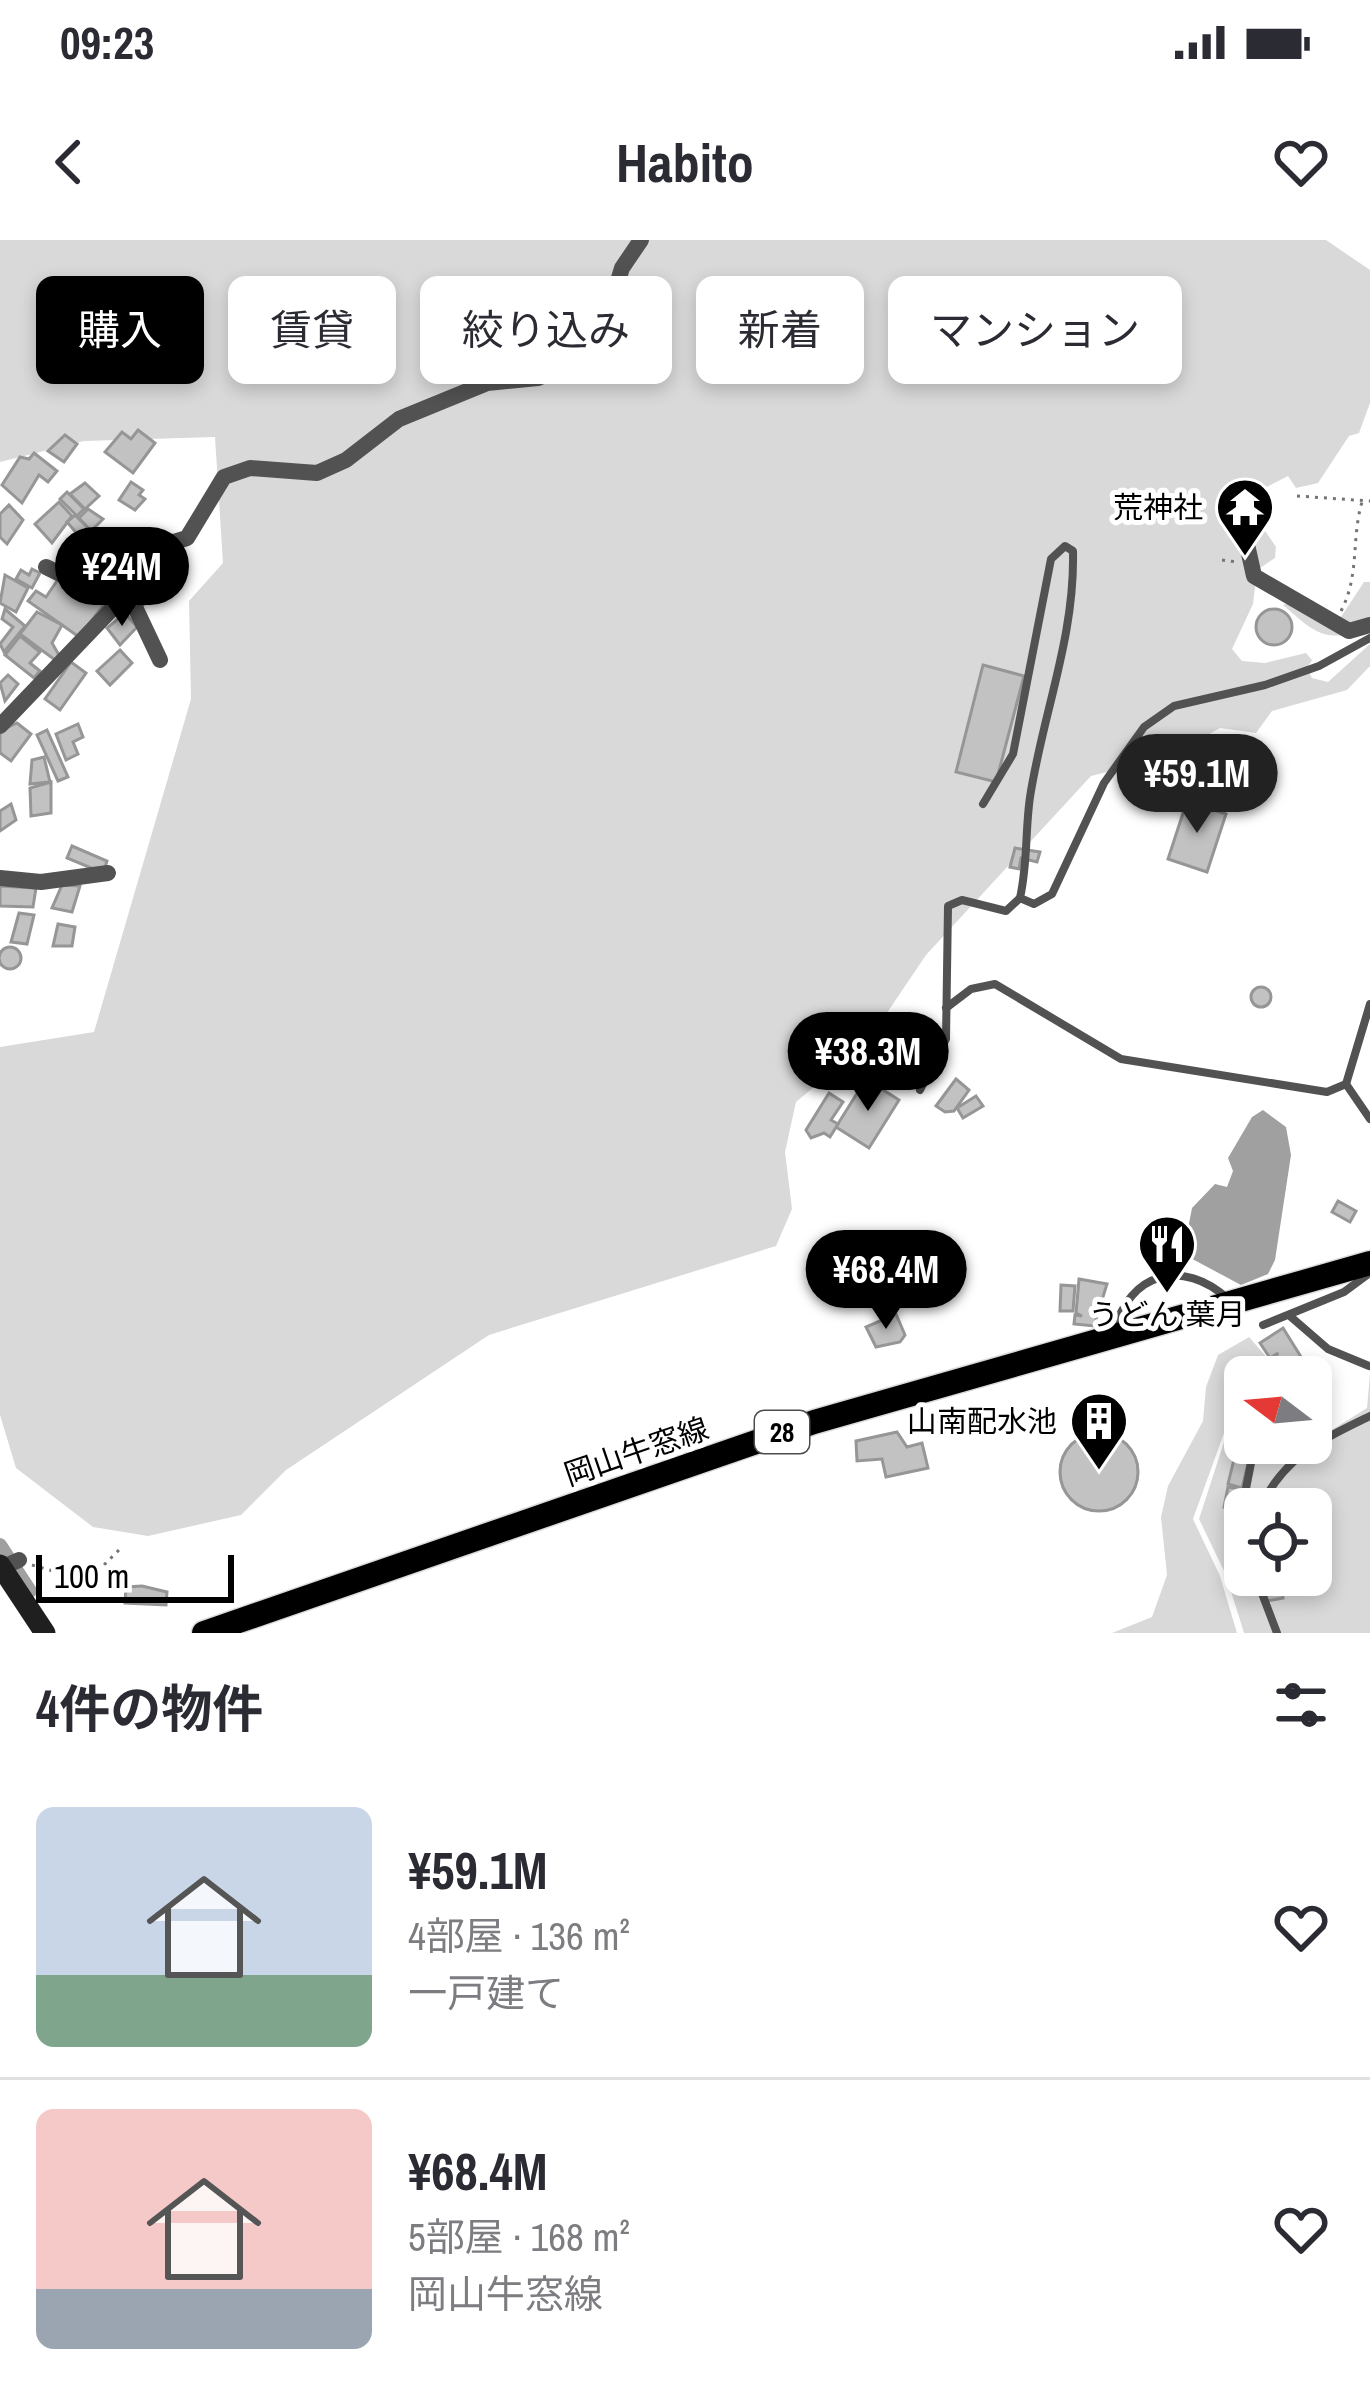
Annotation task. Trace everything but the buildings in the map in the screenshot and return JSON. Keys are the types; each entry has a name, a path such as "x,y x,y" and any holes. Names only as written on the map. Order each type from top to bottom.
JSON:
{"main road":[{"name":"岡山牛窓線","path":"204,1633 814,1421 1367,1270"},
{"path":"7,1564 45,1633"}],"street":[{"path":"0,726 67,651 143,597 138,553 187,538 224,477 250,468 317,473 346,460 399,419 487,383 538,378 576,359 605,323 622,268 641,240"},
{"path":"1246,540 1254,577 1355,632 1370,625"},
{"path":"46,567 127,604 160,660"},
{"path":"0,878 41,881 108,873"}],"lane":[{"path":"982,804 1013,754 1051,559 1065,546 1073,551 1073,619 1029,802 1030,849 1020,898"},
{"path":"920,1090 940,1058 948,907 962,900 999,911 1020,898 1043,903 1104,783 1144,727 1174,706 1264,685 1319,666 1370,638"},
{"path":"946,1008 971,989 994,984 1121,1060 1327,1092 1346,1084"},
{"path":"1346,1084 1370,1004"},
{"path":"1346,1084 1370,1119"},
{"path":"1263,1324 1291,1317 1367,1270"},
{"path":"1115,1340 1125,1303 1154,1276 1187,1274 1221,1292 1232,1306"},
{"path":"1291,1317 1328,1349 1370,1366"},
{"path":"1359,1371 1370,1366"},
{"path":"1270,1488 1294,1456 1370,1416"},
{"path":"1263,1596 1276,1633"}],"path":[{"path":"1297,496 1370,500"},
{"path":"1334,623 1354,581 1355,527 1362,502"},
{"path":"7,1564 88,1581 122,1548"}],"shaded area":[{"path":"0,240 1326,240 1370,270 1370,403 1359,433 1349,436 1318,483 1296,488 1288,476 1259,491 1251,510 1276,547 1275,558 1257,570 1253,604 1232,649 1242,661 1265,663 1306,653 1312,660 1307,668 1312,678 1328,682 1370,644 1370,666 1347,690 1272,711 1256,733 1220,728 1170,756 1091,776 926,955 868,1041 796,1102 785,1152 792,1209 776,1246 489,1335 286,1470 241,1515 148,1536 93,1527 16,1468 0,1415 0,1047 94,1032 191,699 189,601 223,563 215,437 84,441 0,462"},
{"path":"1364,582 1370,582 1370,632 1322,633 1283,605 1290,602 1341,617"},
{"path":"1263,1110 1286,1127 1291,1155 1275,1260 1268,1274 1241,1285 1183,1254 1192,1208 1215,1184 1227,1187 1233,1171 1228,1158 1252,1117"},
{"path":"1249,1337 1266,1356 1224,1356 1224,1433 1193,1519 1220,1576 1237,1633 1112,1633 1152,1617 1167,1575 1161,1517 1168,1486 1203,1421 1206,1387 1218,1355"},
{"path":"1370,1374 1370,1633 1244,1633 1233,1596 1332,1596 1332,1488 1224,1488 1224,1571 1199,1519 1224,1442 1224,1464 1332,1464 1332,1430 1367,1408"}],"waterway":[{"path":"0,1545 30,1591"}],"place":[{"name":"荒神社","path":"1245,558"},
{"name":"うどん 葉月","path":"1167,1295"},
{"name":"山南配水池","path":"1099,1472"}]}
